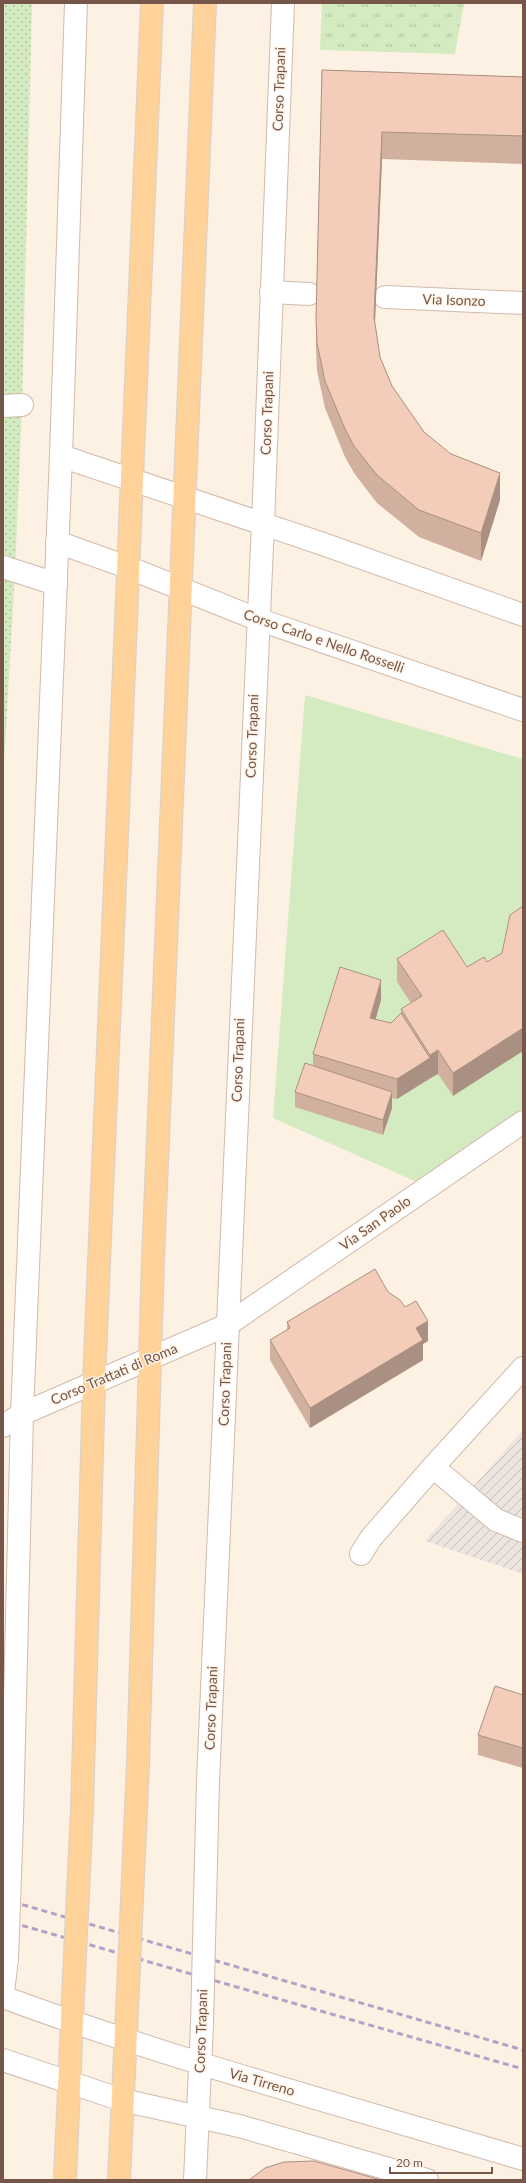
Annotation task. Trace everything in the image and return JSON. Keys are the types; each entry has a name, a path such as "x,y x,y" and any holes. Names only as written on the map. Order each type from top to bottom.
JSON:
{"main road":[{"path":"65,2180 84,1751 94,1382 130,479 152,3"},
{"path":"119,2180 138,1764 150,1359 180,589 205,3"}],"street":[{"path":"3,1992 7,1959 14,1734 10,1665 22,1414 56,584 76,3"},
{"name":"Corso Trapani","path":"195,2180 202,2023 208,1781 257,619 263,523 283,3"},
{"path":"272,292 309,294"},
{"name":"Via Isonzo","path":"385,297 523,303"},
{"path":"61,456 263,523 523,614"},
{"name":"Corso Carlo e Nello Rosselli","path":"57,542 127,567 257,619 523,710"},
{"path":"3,567 56,584"},
{"name":"Via San Paolo","path":"227,1325 523,1122"},
{"name":"Corso Trattati di Roma","path":"3,1426 22,1414 227,1325"},
{"path":"361,1554 372,1538 432,1467 523,1368"},
{"path":"432,1467 496,1520 523,1531"},
{"name":"Via Tirreno","path":"3,1997 73,2023 200,2064 523,2159"},
{"path":"3,2060 122,2100 239,2126 427,2180"}],"shaded area":[{"path":"523,1430 523,1574 425,1541"}],"green space":[{"path":"3,3 32,3 22,405 15,571 3,781"},
{"path":"322,3 464,3 455,54 320,50"},
{"path":"305,695 523,759 523,1108 417,1182 273,1118"}],"building":[{"path":"322,70 523,77 523,136 382,132 374,317 380,357 392,386 424,432 451,454 500,473 481,533 419,510 377,475 354,446 345,429 325,381 317,343 316,319"},
{"path":"523,906 523,1028 453,1073 438,1050 430,1055 401,1009 422,996 397,959 443,930 467,967 484,957 487,962 502,953 510,915"},
{"path":"340,967 381,980 370,1018 391,1023 401,1013 430,1058 397,1079 313,1054"},
{"path":"305,1063 392,1092 383,1120 295,1092"},
{"path":"375,1269 388,1292 400,1300 405,1307 416,1301 428,1321 416,1328 423,1340 310,1408 270,1340 290,1328 287,1322"},
{"path":"495,1686 523,1695 523,1748 478,1735"},
{"path":"314,2161 381,2180 249,2180 265,2168 284,2162"}],"railway":[{"path":"3,1899 523,2050"},
{"path":"3,1920 523,2069"}]}
